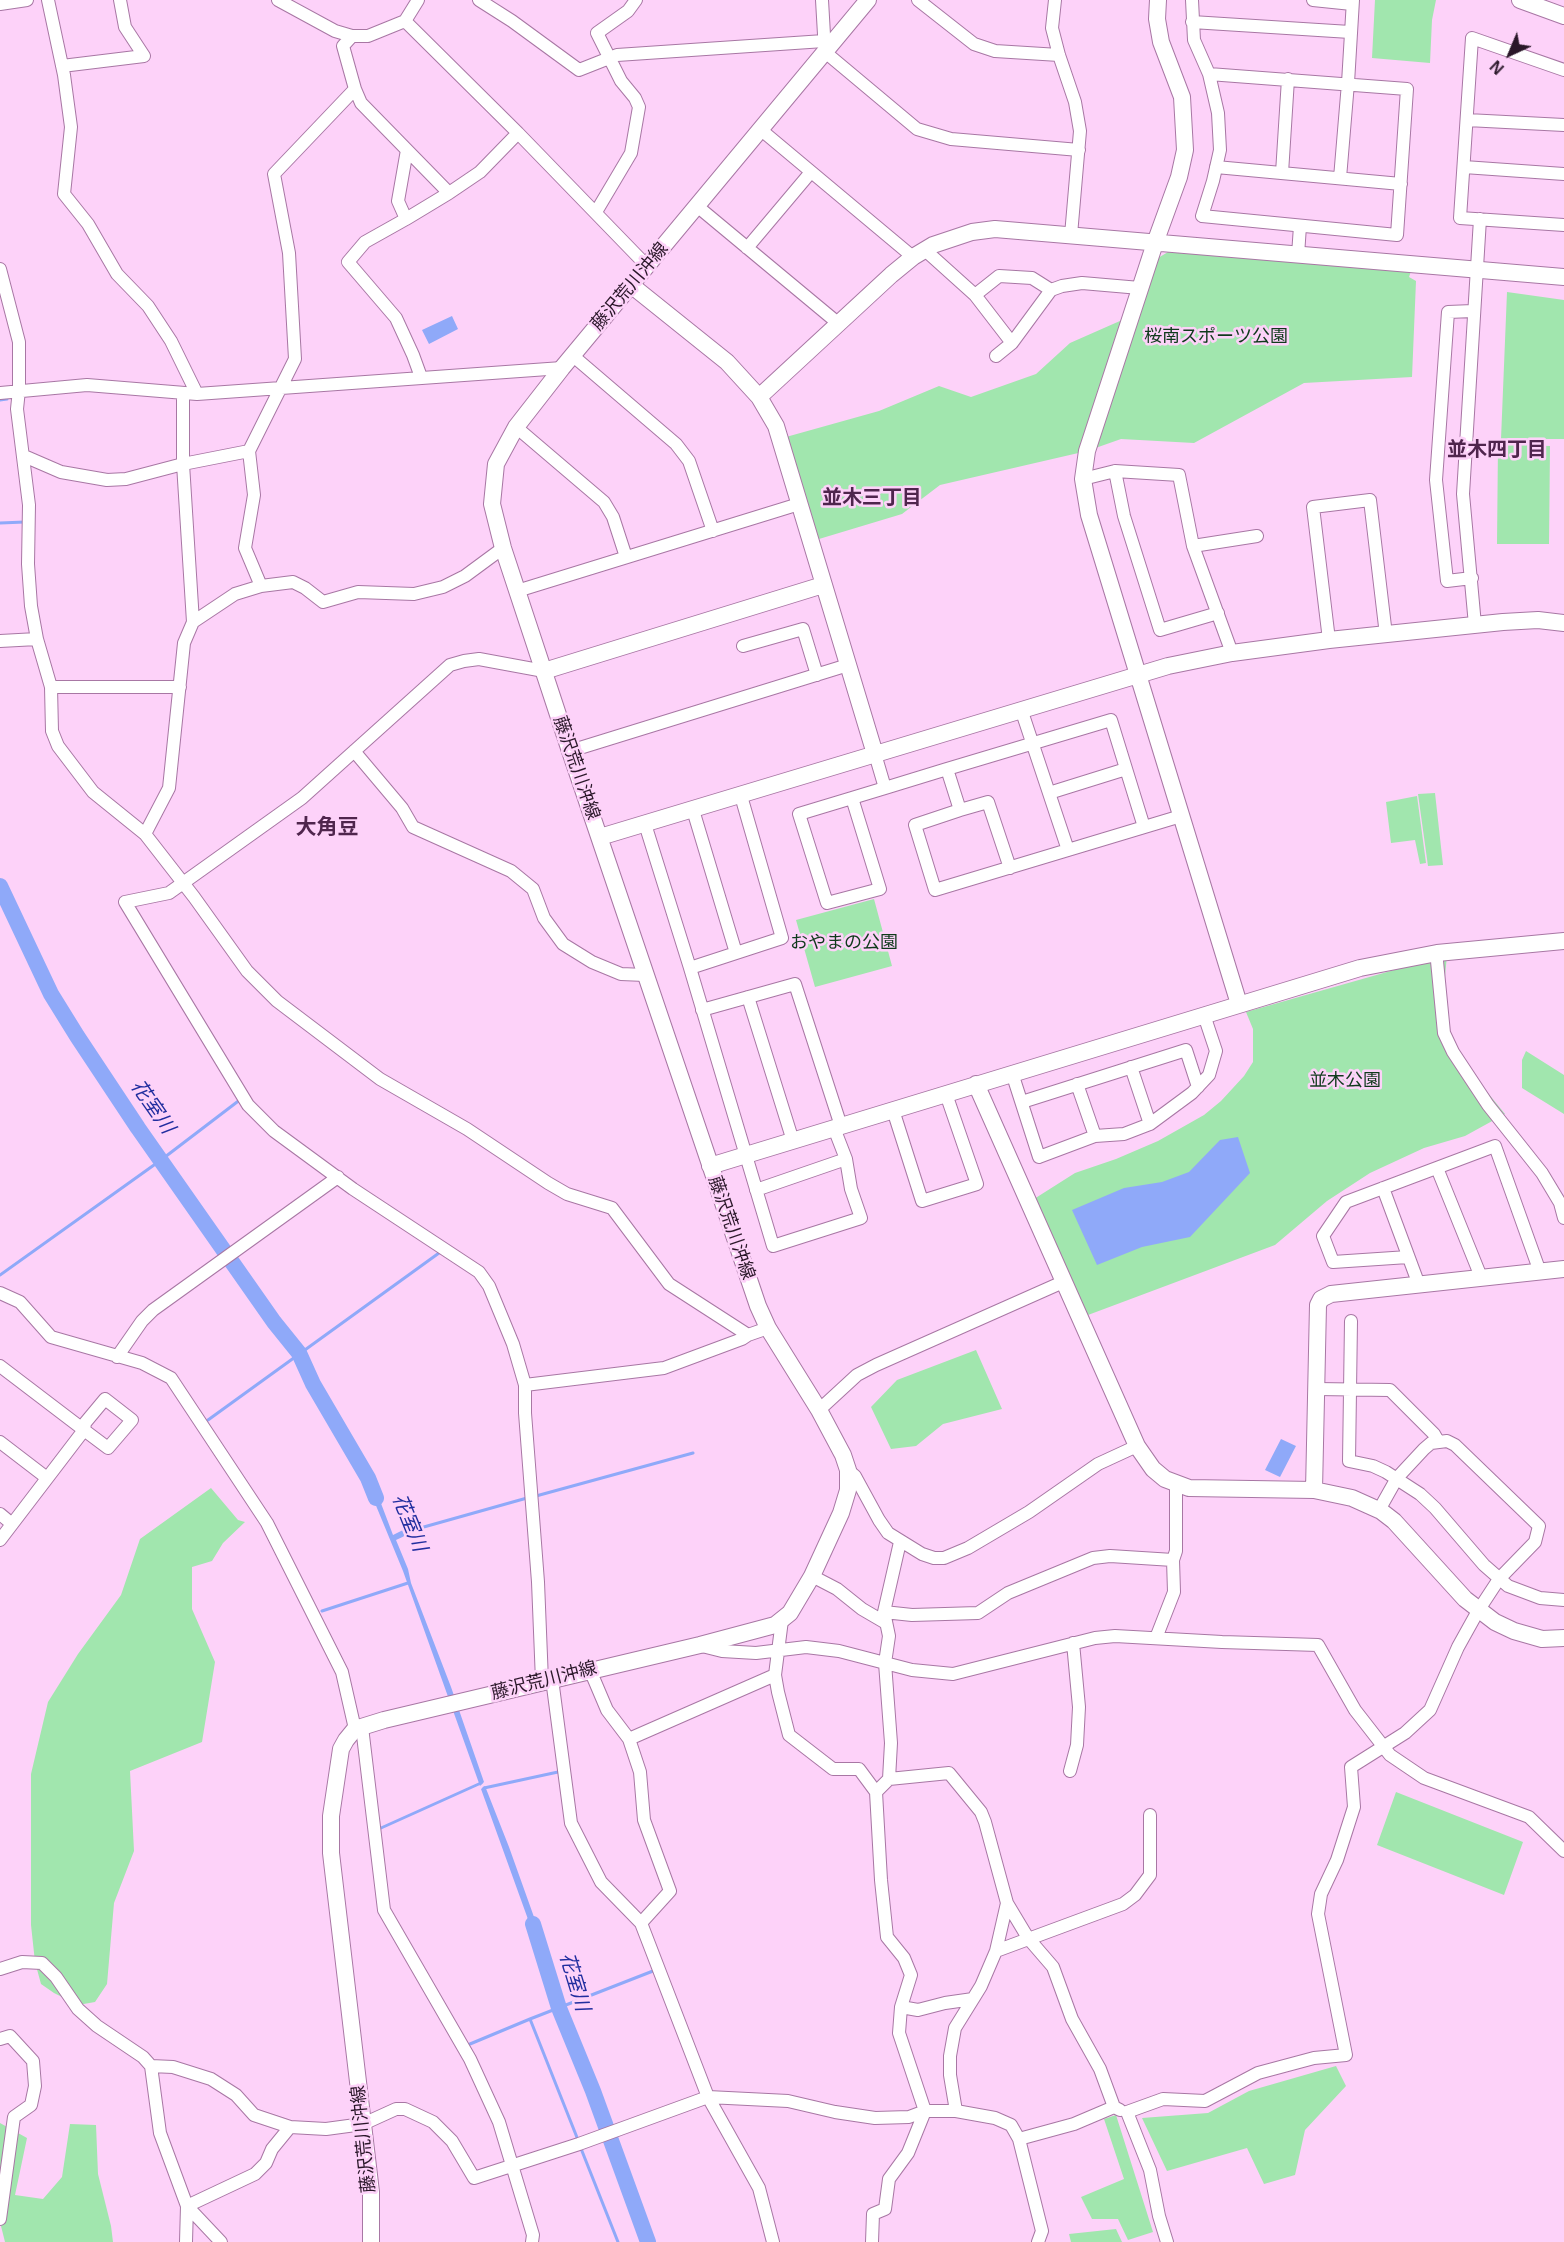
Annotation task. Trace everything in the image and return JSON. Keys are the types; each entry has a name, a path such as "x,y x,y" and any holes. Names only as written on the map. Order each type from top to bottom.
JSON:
{"street":[{"path":"0,4 27,0"},
{"path":"48,0 62,66 71,128 64,194 88,225 117,274 148,306 171,341 197,394"},
{"path":"62,66 144,56 125,27 120,0"},
{"path":"278,0 335,31 352,36 368,36 405,21 417,0"},
{"path":"479,0 579,70 617,55 825,47 917,129 951,139 1079,150"},
{"path":"596,212 631,153 639,107 635,98 621,81 597,33 628,11 636,0"},
{"path":"822,0 825,47"},
{"name":"藤沢荒川沖線","path":"371,2242 371,2192 338,1924 330,1832 341,1749 359,1728 432,1708 775,1625 797,1603 812,1576 845,1501 849,1482 843,1455 819,1410 768,1328 758,1306 503,548 492,504 492,486 496,464 516,427 825,47 868,0"},
{"path":"918,0 974,44 995,51 1059,55"},
{"path":"1055,0 1052,28 1079,116 1079,150 1071,235"},
{"path":"1158,0 1157,19 1161,42 1182,97 1185,150 1179,177 1087,451 1083,479 1089,515 1239,1004"},
{"path":"1192,0 1194,40 1209,74 1218,113 1220,150 1202,216 1397,235 1407,88 1209,74"},
{"path":"1313,0 1352,2 1340,178"},
{"path":"1520,0 1564,16"},
{"path":"405,21 647,266"},
{"path":"1192,22 1350,32"},
{"path":"352,36 343,46 361,103 449,193"},
{"path":"1564,69 1472,38 1460,218 1564,225"},
{"path":"1282,173 1288,79"},
{"path":"261,586 245,548 254,495 249,451 295,359 289,253 274,174 355,89"},
{"path":"1467,120 1564,125"},
{"path":"760,129 812,172 975,295 1012,342"},
{"path":"421,377 396,318 348,262 364,242 406,219 480,172 518,133"},
{"path":"406,150 398,201 406,219"},
{"path":"1216,167 1401,184"},
{"path":"1464,167 1564,174"},
{"path":"747,248 812,172"},
{"path":"697,206 839,324"},
{"path":"1475,624 1463,494 1480,219"},
{"path":"1298,255 1300,226"},
{"path":"759,397 891,275 919,253 952,237 984,230 1071,235 1564,277"},
{"path":"0,269 19,342 17,410 29,505 28,564 31,606 37,639 51,687 52,731 58,746 93,792 145,834 258,985 380,1079 467,1129 567,1194 612,1208 669,1284 748,1335"},
{"path":"975,295 999,276 1032,278 1052,290"},
{"path":"996,356 1012,342 1052,290 1082,283 1140,288"},
{"path":"631,285 727,362 759,397 776,426 885,788"},
{"path":"1472,579 1447,581 1436,480 1448,312 1473,311"},
{"path":"0,393 87,385 197,394 421,377 567,362 676,444 690,461 713,531"},
{"path":"145,834 169,788 184,643 194,622 183,464 183,393"},
{"path":"516,427 604,502 613,517 626,557"},
{"path":"24,456 61,472 107,480 126,478 249,451"},
{"path":"1083,479 1116,471 1179,475 1193,546 1232,653"},
{"path":"1116,471 1124,516 1160,630 1218,613"},
{"path":"1329,640 1313,507 1370,500 1386,635"},
{"path":"517,591 799,504"},
{"path":"1193,546 1257,536"},
{"path":"194,622 235,594 261,586 293,582 323,602 358,592 414,594 443,587 465,576 503,548"},
{"path":"773,2242 759,2188 708,2097 641,1923 601,1882 571,1823 547,1680 525,1413 525,1384 502,1314 489,1286 479,1272 274,1131 248,1105 125,902 169,893 302,798 440,673 457,662 479,659 543,671 823,585"},
{"path":"600,837 1138,674 1232,653 1475,624 1523,621 1564,623"},
{"path":"743,646 803,629 817,675"},
{"path":"0,641 37,639"},
{"path":"570,751 848,665"},
{"path":"51,687 180,687"},
{"path":"1021,709 1068,850"},
{"path":"852,798 879,889 827,903 799,814 1033,743 1111,720 1144,827"},
{"path":"354,751 402,807 412,828 511,871 533,889 544,918 563,944 592,962 621,974 645,975"},
{"path":"947,769 960,810"},
{"path":"1049,793 1126,769"},
{"path":"690,968 782,938 741,796"},
{"path":"1010,867 988,802 915,825 936,890 1181,816"},
{"path":"693,810 736,953"},
{"path":"645,824 773,1246 861,1218 795,984 702,1010"},
{"path":"710,1166 1360,968 1437,953 1564,941"},
{"path":"1437,953 1444,1033 1453,1052 1488,1105 1542,1173 1560,1203 1564,1218"},
{"path":"748,997 793,1141"},
{"path":"1012,1073 1040,1157 1095,1136 1125,1134 1150,1124 1198,1087 1209,1075 1216,1051 1204,1014"},
{"path":"1022,1102 1186,1050 1198,1087"},
{"path":"1131,1067 1150,1124"},
{"path":"976,1084 1137,1446 1153,1469 1165,1479 1176,1484 1202,1490 1314,1490 1352,1498 1379,1510 1405,1530 1478,1611 1514,1631 1542,1639 1564,1638"},
{"path":"1077,1084 1095,1136"},
{"path":"893,1110 921,1200 977,1184 946,1094"},
{"path":"1408,1257 1333,1262 1323,1236 1346,1202 1495,1146 1540,1272"},
{"path":"756,1190 846,1159"},
{"path":"1437,1168 1481,1277"},
{"path":"117,1357 142,1321 153,1310 338,1177"},
{"path":"1383,1188 1419,1285"},
{"path":"1314,1490 1317,1305 1321,1299 1331,1294 1564,1269"},
{"path":"819,1410 857,1375 876,1365 1063,1282"},
{"path":"0,1293 20,1302 51,1337 142,1363 171,1378 267,1523 342,1672 359,1728 384,1910 470,2059 499,2122 533,2235 532,2242"},
{"path":"1351,1321 1349,1461 1373,1466 1397,1478 1435,1509 1499,1579 1515,1589 1540,1599 1564,1600"},
{"path":"525,1384 664,1368 768,1328"},
{"path":"0,1366 84,1430 0,1540"},
{"path":"1316,1389 1390,1390 1434,1434 1438,1441"},
{"path":"1019,2139 1074,2124 1114,2107 1127,2112 1163,2099 1204,2101 1258,2073 1314,2058 1346,2055 1318,1914 1321,1894 1337,1860 1354,1807 1351,1767 1419,1722 1430,1710 1458,1647 1478,1611 1499,1579 1535,1542 1539,1526 1455,1445 1447,1441 1431,1443 1397,1478 1379,1510"},
{"path":"0,1442 47,1478"},
{"path":"848,1470 855,1476 888,1533 900,1542 934,1558 944,1558 954,1555 1029,1512 1098,1464 1137,1446"},
{"path":"1156,1638 1174,1592 1176,1484"},
{"path":"0,1514 12,1524"},
{"path":"889,1779 891,1743 885,1663 889,1636 885,1617 900,1542"},
{"path":"812,1576 837,1589 862,1609 885,1617 978,1613 1008,1593 1094,1558 1110,1556 1173,1560"},
{"path":"782,1620 775,1676 789,1735 833,1769 858,1769 876,1792 887,1937 904,1958 911,1975 901,2007 899,2033 926,2111 908,2153 889,2179 885,2209 873,2214 872,2242"},
{"path":"700,1645 722,1651 756,1653 806,1647 839,1651 912,1670 953,1674 1073,1643 1115,1636 1318,1645 1355,1710 1384,1747 1401,1764 1424,1778 1529,1817 1564,1851"},
{"path":"1070,1771 1077,1745 1079,1707 1073,1643"},
{"path":"590,1670 608,1710 629,1739 640,1772 644,1820 670,1891 641,1923"},
{"path":"629,1739 775,1676"},
{"path":"876,1792 889,1779 949,1773 981,1812 1006,1903 1028,1938 1053,1967 1072,2019 1100,2069 1114,2107"},
{"path":"996,1951 1123,1904 1135,1895 1150,1875 1150,1815"},
{"path":"956,2111 950,2075 950,2056 955,2028 981,1986 996,1951 1006,1903"},
{"path":"0,1969 22,1962 42,1963 97,2026 143,2057 152,2066 160,2133 187,2206 186,2242"},
{"path":"901,2007 918,2010 972,1999"},
{"path":"0,2039 10,2036 33,2061 35,2086 31,2105 14,2117 0,2218"},
{"path":"152,2066 173,2067 211,2079 236,2095 254,2115 290,2127 326,2129 363,2124 396,2109 405,2109 433,2122 452,2141 474,2178 579,2144 708,2097 788,2101 874,2118 909,2117 926,2111 956,2111 995,2118 1011,2125 1019,2139 1042,2231 1038,2242"},
{"path":"1127,2112 1150,2170 1159,2216 1167,2242"},
{"path":"187,2206 255,2174 266,2163 272,2149 290,2127"},
{"path":"187,2206 221,2242"}],"green space":[{"path":"1375,0 1436,0 1432,20 1430,63 1372,58"},
{"name":"桜南スポーツ公園","path":"1168,252 1411,271 1409,277 1416,281 1412,377 1304,383 1194,443 1121,439 1087,451 940,485 902,514 819,539 786,437 879,411 939,386 971,397 1036,374 1070,343 1138,313 1153,261"},
{"path":"1507,292 1564,300 1564,439 1501,439"},
{"path":"1498,444 1550,446 1549,544 1497,544"},
{"path":"1435,793 1443,865 1428,866 1418,794"},
{"path":"1417,796 1426,863 1420,864 1415,840 1391,843 1386,802"},
{"name":"おやまの公園","path":"874,899 892,966 815,987 796,920"},
{"name":"並木公園","path":"1447,955 1441,1020 1453,1050 1505,1114 1465,1136 1424,1148 1370,1173 1327,1201 1275,1245 1088,1315 1034,1199 1075,1173 1158,1141 1204,1115 1221,1101 1244,1076 1253,1062 1253,1029 1246,1012"},
{"path":"1526,1051 1564,1075 1564,1114 1522,1088 1522,1060"},
{"path":"976,1350 1002,1409 943,1424 916,1446 891,1449 871,1407 897,1380"},
{"path":"211,1488 238,1520 245,1522 223,1543 212,1561 192,1567 192,1609 215,1662 202,1742 130,1771 134,1851 114,1903 107,1984 95,2002 78,2005 41,1984 35,1962 31,1925 31,1774 48,1702 78,1654 121,1595 140,1539"},
{"path":"1396,1792 1523,1842 1504,1895 1377,1845"},
{"path":"1336,2066 1346,2086 1305,2130 1295,2175 1264,2184 1247,2148 1167,2171 1142,2118 1208,2113 1249,2091"},
{"path":"1116,2115 1153,2232 1128,2240 1118,2219 1092,2219 1081,2197 1124,2179 1104,2119"},
{"path":"0,2123 27,2138 15,2195 43,2199 62,2177 70,2124 96,2125 98,2174 113,2242 5,2242 0,2222"},
{"path":"1116,2229 1122,2242 1071,2242 1069,2234"}],"water":[{"path":"452,316 458,329 429,344 422,330"},
{"path":"1238,1137 1250,1173 1190,1237 1142,1247 1097,1265 1072,1210 1124,1188 1162,1182 1189,1172 1220,1140"},
{"path":"1281,1439 1296,1446 1280,1477 1265,1470"},
{"path":"371,1477 393,1535 407,1528 409,1534 396,1540 484,1782 480,1786 403,1571 365,1479"},
{"path":"485,1786 544,1945 538,1947 481,1789"}],"waterway":[{"path":"0,400 7,399"},
{"path":"0,523 25,522"},
{"name":"花室川","path":"0,886 51,994 138,1128 274,1322 299,1353 313,1384 368,1478 376,1498"},
{"path":"0,1275 161,1160 241,1099"},
{"path":"208,1420 439,1253"},
{"path":"536,1496 693,1453"},
{"path":"406,1532 527,1498"},
{"path":"322,1611 408,1583"},
{"path":"484,1788 558,1772"},
{"path":"381,1828 481,1783"},
{"name":"花室川","path":"533,1924 559,2008 593,2091 648,2242"},
{"path":"578,2140 530,2019 653,1971"},
{"path":"470,2044 530,2019"},
{"path":"580,2146 618,2242"}],"district":[{"name":"並木四丁目","path":"1497,450"},
{"name":"並木三丁目","path":"872,498"},
{"name":"大角豆","path":"327,828"}]}
